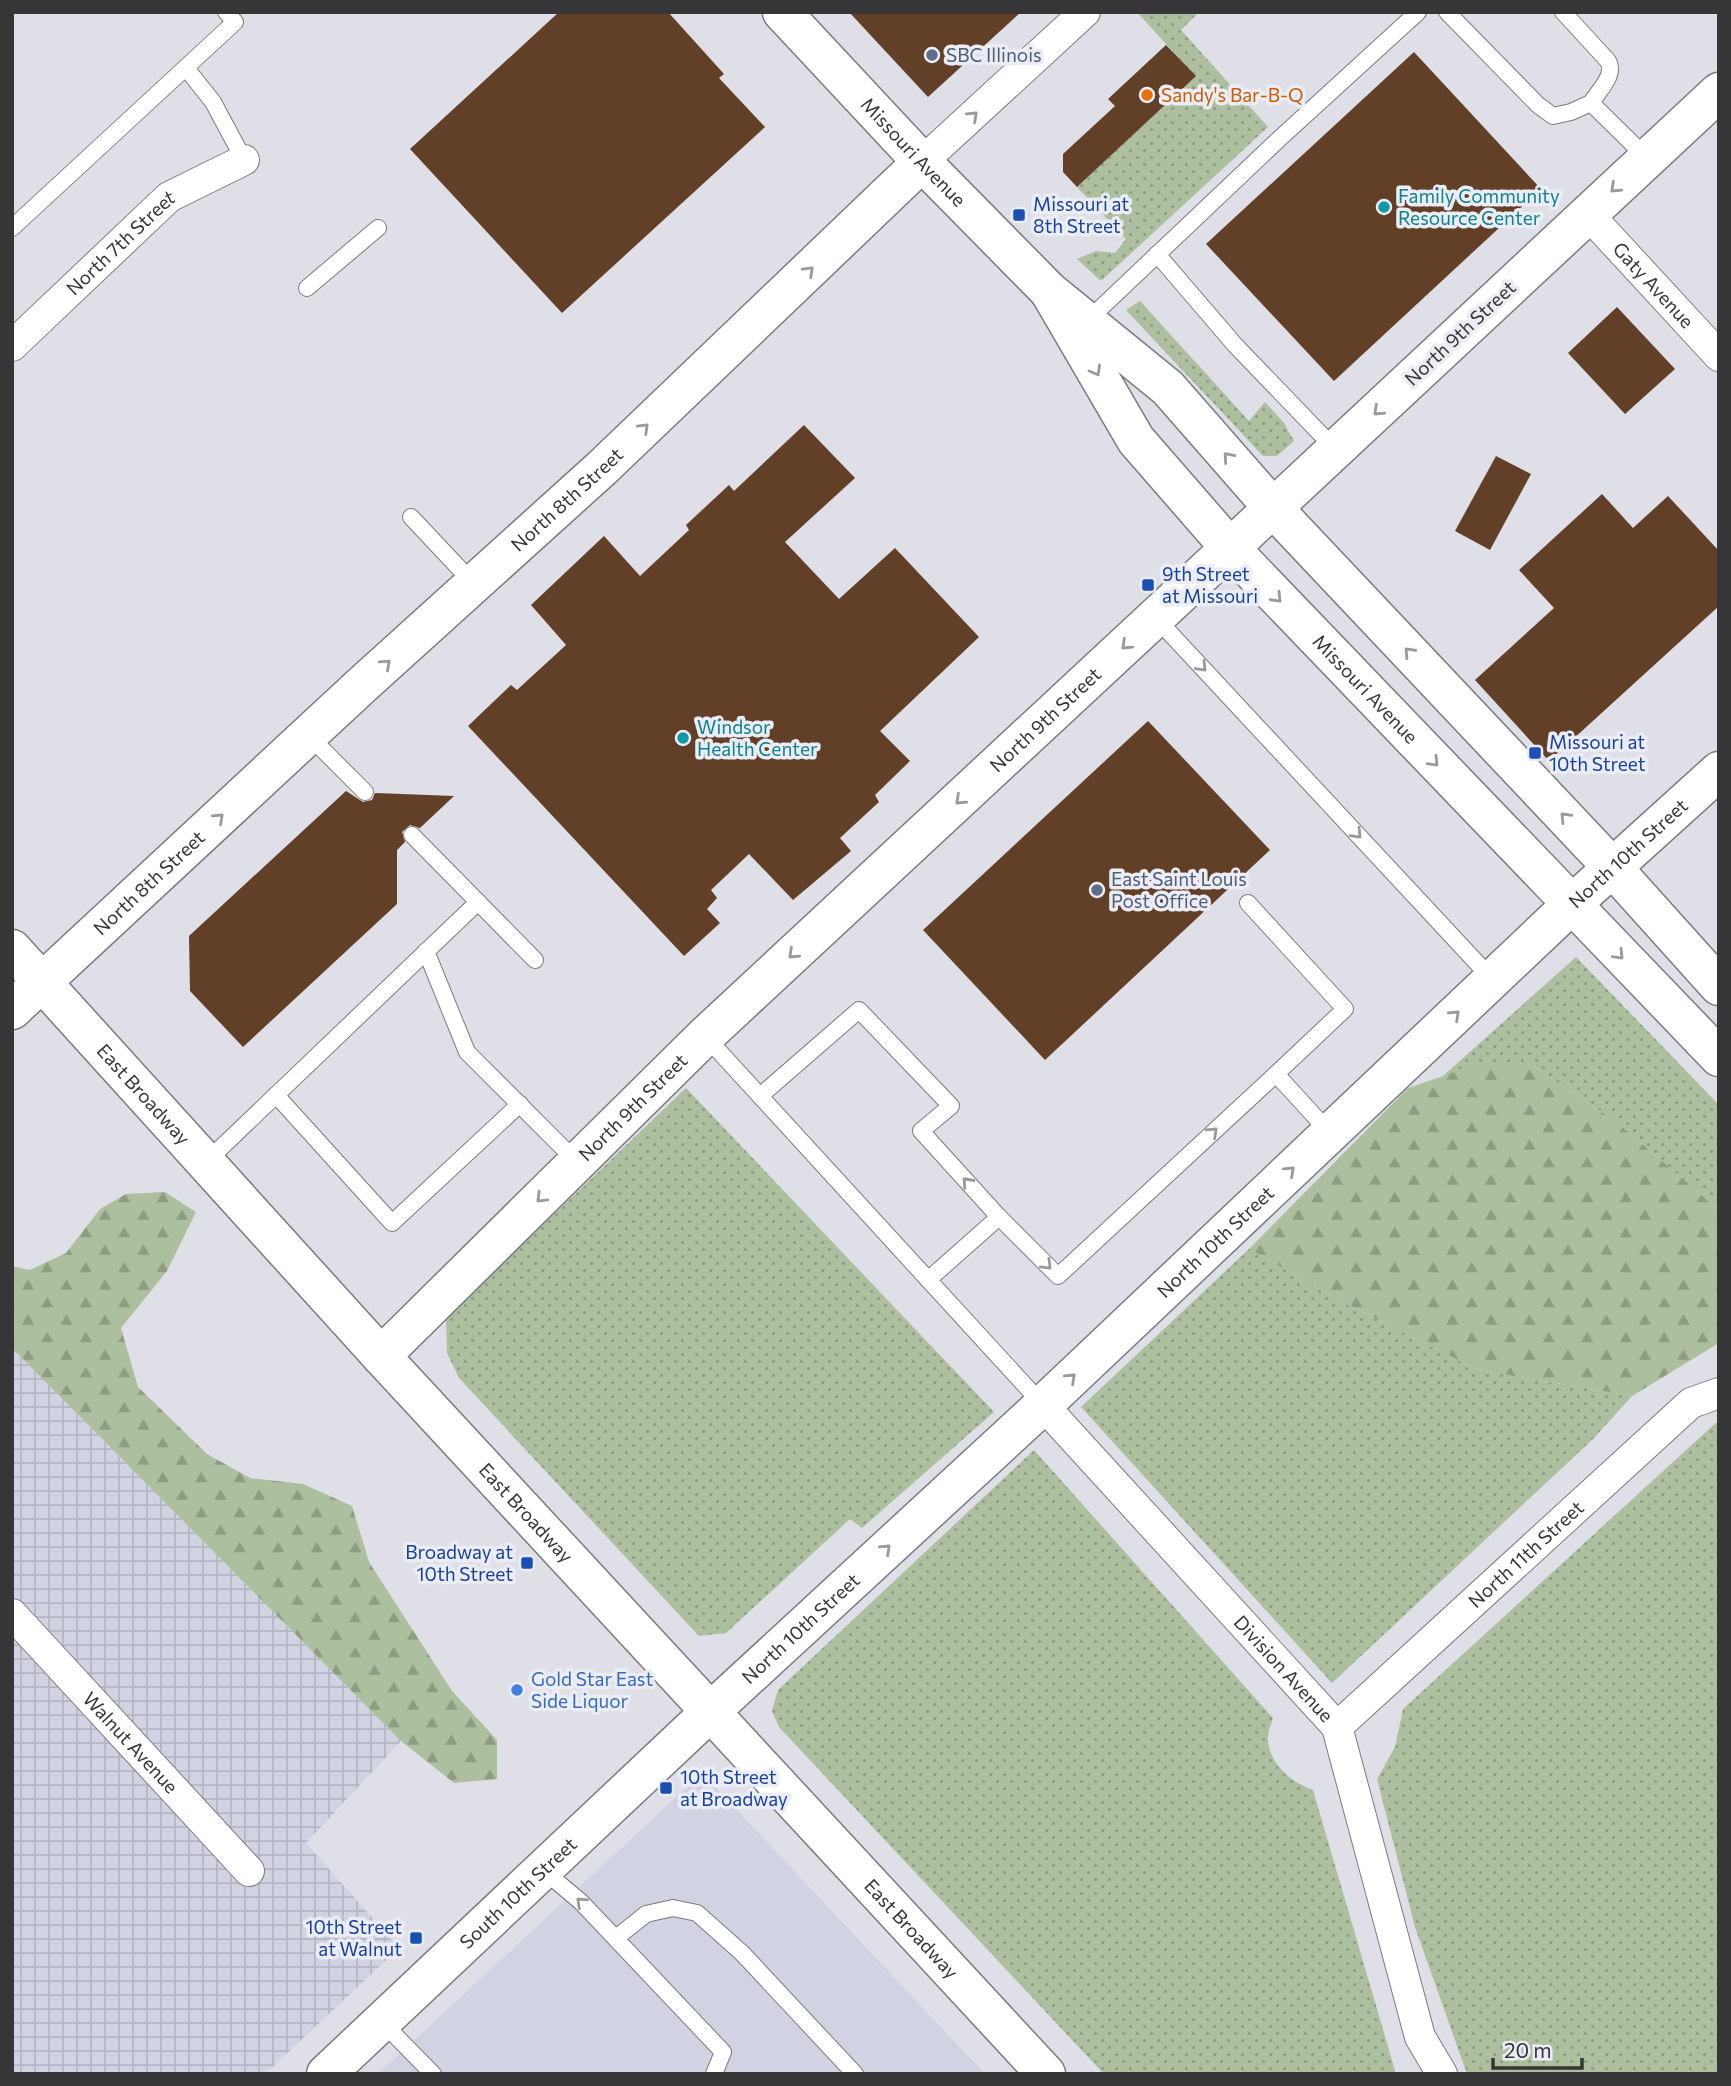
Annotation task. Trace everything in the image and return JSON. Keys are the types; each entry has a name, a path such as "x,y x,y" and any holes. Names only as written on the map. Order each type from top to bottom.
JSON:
{"main road":[{"name":"Missouri Avenue","path":"782,12 922,162 1049,291 1168,388 1273,508 1612,867 1719,986"},
{"name":"North 9th Street","path":"381,1356 705,1036 1719,92"},
{"name":"North 8th Street","path":"12,1010 308,735 602,468 922,162"},
{"name":"Missouri Avenue","path":"1049,291 1136,440 1230,548 1719,1057"},
{"name":"North 10th Street","path":"710,1712 1042,1405 1571,905 1719,771"},
{"name":"East Broadway","path":"12,949 381,1356 1046,2074"},
{"name":"South 10th Street","path":"326,2074 710,1712"}],"street":[{"name":"North 8th Street","path":"922,162 1071,17"},
{"name":"North 7th Street","path":"12,346 169,197 244,160"},
{"name":"Gaty Avenue","path":"1587,213 1719,356"},
{"name":"North 11th Street","path":"1337,1727 1691,1403 1719,1394"},
{"name":"Division Avenue","path":"1042,1405 1337,1727 1420,2037 1442,2074"},
{"name":"Walnut Avenue","path":"12,1614 249,1871"}],"lane":[{"path":"12,228 235,22 226,12"},
{"path":"1087,321 1418,12"},
{"path":"1447,12 1538,105 1553,116 1591,103 1612,68 1563,12"},
{"path":"186,68 213,102 244,160"},
{"path":"1591,103 1647,158"},
{"path":"307,288 378,228"},
{"path":"1157,254 1235,345 1336,450"},
{"path":"411,517 474,584"},
{"path":"1155,617 1493,980"},
{"path":"308,735 365,792"},
{"path":"412,835 535,960"},
{"path":"206,1162 478,902"},
{"path":"760,1096 859,1010 951,1106 921,1132 1058,1276 1345,1009 1248,902"},
{"path":"426,951 467,1052 577,1162"},
{"path":"705,1036 1042,1405"},
{"path":"1276,1074 1330,1133"},
{"path":"276,1095 392,1223 520,1104"},
{"path":"928,1280 999,1217"},
{"path":"543,1870 581,1902 723,2052 715,2074"},
{"path":"616,1938 646,1914 673,1908 697,1913 743,1953 855,2074"},
{"path":"382,2022 433,2074"}],"shaded area":[{"path":"12,1348 401,1741 306,1843 399,1948 265,2074 12,2074"},
{"path":"702,1773 985,2074 378,2074"}],"green space":[{"path":"1137,12 1199,12 1181,30 1268,127 1101,281 1077,259 1096,251 1115,253 1126,239 1077,187 1195,76"},
{"path":"1140,301 1249,421 1265,402 1284,423 1294,441 1277,456 1263,456 1126,310"},
{"path":"1576,957 1719,1105 1719,1212 1618,1123 1533,1066 1443,1076"},
{"path":"1481,1063 1533,1066 1618,1123 1719,1212 1719,1343 1632,1396 1478,1370 1341,1301 1249,1249 1408,1088"},
{"path":"686,1088 994,1412 862,1528 850,1519 726,1633 699,1636 459,1378 447,1353 446,1318"},
{"path":"165,1192 196,1212 167,1271 121,1328 138,1387 207,1454 250,1478 303,1484 352,1506 369,1562 452,1691 497,1740 497,1779 454,1783 401,1741 12,1348 12,1266 30,1270 66,1253 100,1209 126,1194"},
{"path":"1249,1249 1341,1301 1478,1370 1632,1396 1593,1439 1332,1683 1081,1407"},
{"path":"1719,1420 1719,2074 1467,2074 1415,1927 1377,1779 1395,1747 1403,1709"},
{"path":"1034,1450 1273,1718 1268,1738 1277,1765 1297,1782 1313,1790 1396,2074 1104,2074 779,1727 772,1711 778,1690"}],"building":[{"path":"559,12 668,12 724,74 719,78 765,127 562,313 410,149"},
{"name":"SBC Illinois","path":"849,12 1021,12 928,97"},
{"path":"1166,45 1196,76 1077,187 1063,172 1063,154 1115,106 1108,99"},
{"name":"Family Community Resource Center","path":"1414,52 1541,189 1334,381 1206,244"},
{"path":"1617,307 1675,369 1625,414 1568,353"},
{"name":"Windsor Health Center","path":"804,425 855,478 785,542 839,599 895,548 979,637 880,731 910,761 875,795 879,802 840,838 851,851 793,900 749,854 711,890 717,898 707,909 720,923 684,956 468,726 511,685 517,690 566,645 531,605 604,536 640,576 689,530 686,525 729,485 734,491"},
{"path":"1496,456 1531,474 1490,550 1455,531"},
{"path":"1602,494 1633,528 1668,496 1719,551 1719,606 1549,761 1475,680 1554,608 1519,570"},
{"name":"East Saint Louis Post Office","path":"1148,721 1270,850 1045,1060 923,930"},
{"path":"346,791 363,802 372,800 375,793 454,796 420,828 410,825 402,832 405,842 397,850 397,904 243,1047 190,991 189,936"}],"place":[{"name":"SBC Illinois","path":"932,55"},
{"name":"Sandy's Bar-B-Q","path":"1147,95"},
{"name":"Family Community Resource Center","path":"1384,207"},
{"name":"Missouri at 8th Street","path":"1019,215"},
{"name":"9th Street at Missouri","path":"1148,585"},
{"name":"Windsor Health Center","path":"683,738"},
{"name":"Missouri at 10th Street","path":"1535,753"},
{"name":"East Saint Louis Post Office","path":"1097,890"},
{"name":"Broadway at 10th Street","path":"527,1563"},
{"name":"Gold Star East Side Liquor","path":"517,1690"},
{"name":"10th Street at Broadway","path":"666,1788"},
{"name":"10th Street at Walnut","path":"416,1938"}]}
